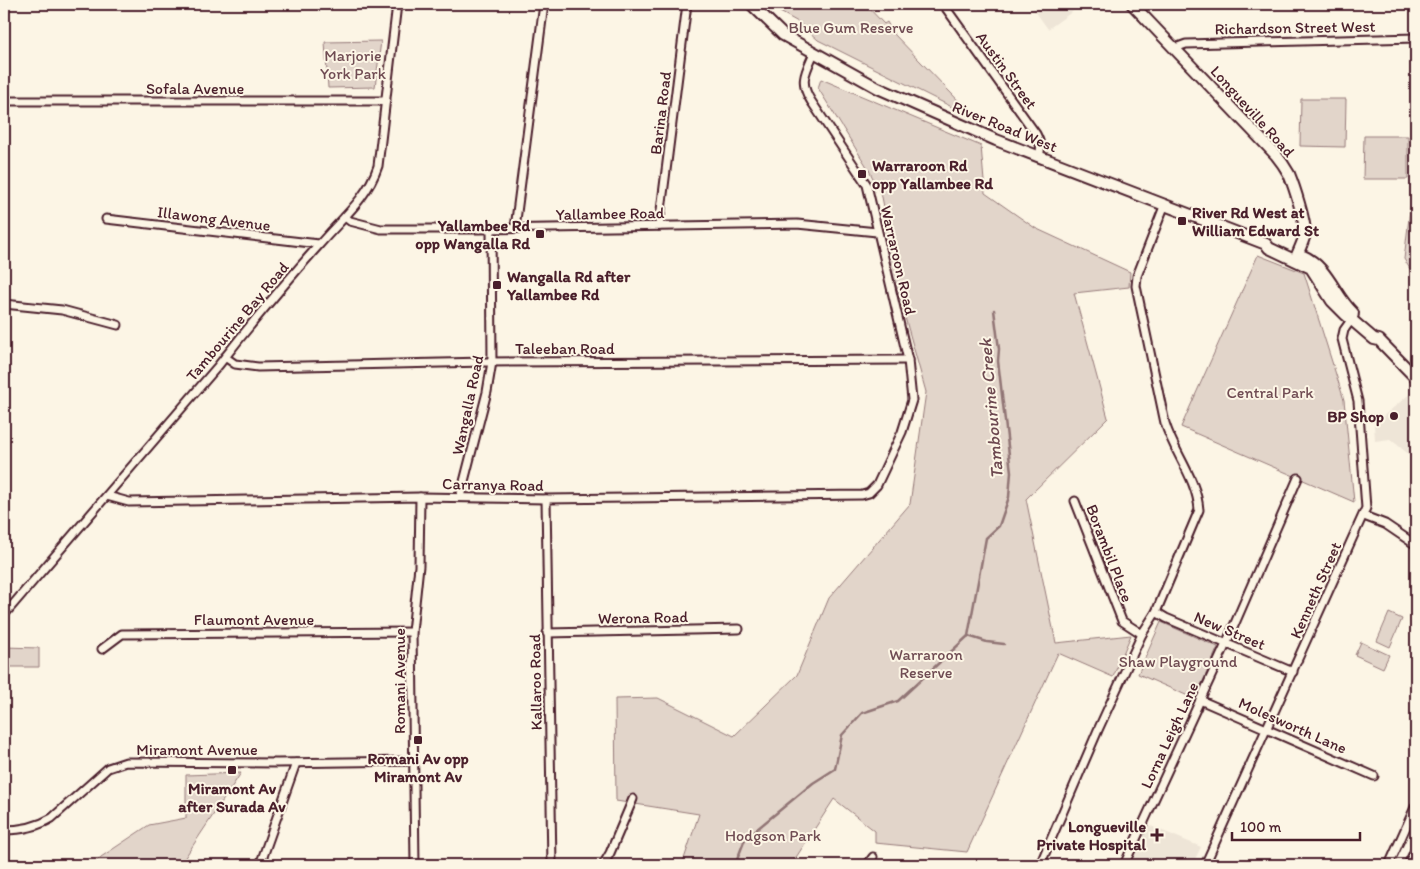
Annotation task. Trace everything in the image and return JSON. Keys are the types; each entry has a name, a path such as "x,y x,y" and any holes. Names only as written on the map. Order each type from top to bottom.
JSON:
{"main road":[{"name":"River Road West","path":"752,4 783,35 878,88 956,123 1266,244 1272,244 1296,257 1318,265 1354,317 1416,378"},
{"name":"Longueville Road","path":"1132,4 1276,155 1283,165 1289,175 1304,227 1304,235 1296,257"}],"street":[{"name":"Tambourine Bay Road","path":"5,611 107,496 319,244 368,190 378,166 397,4"},
{"path":"515,228 544,4"},
{"name":"Barina Road","path":"659,226 687,4"},
{"name":"Austin Street","path":"943,4 1036,134 1040,142 1041,150 1039,156"},
{"name":"Richardson Street West","path":"1174,48 1186,44 1416,38"},
{"name":"Warraroon Road","path":"814,54 805,75 804,87 810,101 867,185 908,360 912,400 897,444 877,485"},
{"name":"Sofala Avenue","path":"4,101 386,101"},
{"path":"1040,865 1142,634 1156,612 1199,510 1198,497 1169,436 1165,423 1136,286 1137,276 1165,204"},
{"name":"Yallambee Road","path":"345,217 350,221 381,229 797,224 877,232"},
{"name":"Illawong Avenue","path":"106,219 319,244"},
{"name":"Wangalla Road","path":"460,497 487,392 492,362 491,229"},
{"path":"4,304 62,310 118,325"},
{"name":"Kenneth Street","path":"1205,865 1364,516 1366,508 1358,401 1342,339 1344,330 1354,317"},
{"name":"Taleeban Road","path":"225,357 235,364 258,367 492,362 908,360"},
{"name":"Lorna Leigh Lane","path":"1124,865 1226,644 1298,478"},
{"name":"Carranya Road","path":"107,496 130,502 420,497 546,499 862,495 877,485"},
{"name":"Romani Avenue","path":"414,865 412,632 419,566 420,497"},
{"name":"Kallaroo Road","path":"546,499 552,865"},
{"name":"Borambil Place","path":"1075,501 1122,621 1142,634"},
{"path":"1364,516 1385,524 1416,545"},
{"name":"New Street","path":"1156,612 1293,672"},
{"name":"Werona Road","path":"548,633 739,629"},
{"name":"Flaumont Avenue","path":"102,649 122,634 412,632"},
{"name":"Molesworth Lane","path":"1200,700 1374,776"},
{"name":"Miramont Avenue","path":"4,830 26,828 48,821 108,768 117,764 147,762 413,760"},
{"path":"260,865 296,762"},
{"path":"602,865 610,853 632,799"},
{"path":"1389,865 1416,805"},
{"path":"1398,865 1416,827"},
{"path":"867,865 873,857"}],"shaded area":[{"path":"1030,4 1083,4 1048,29"},
{"path":"1412,392 1416,395 1416,449 1411,456 1390,439 1375,441 1374,424"},
{"name":"Longueville Private Hospital","path":"1146,824 1201,847 1192,865 1128,865"}],"green space":[{"name":"Blue Gum Reserve","path":"771,4 865,4 884,24 887,22 893,33 976,119 818,40 798,22 780,12"},
{"name":"Marjorie York Park","path":"381,41 375,87 328,88 325,42"},
{"name":"Warraroon Reserve","path":"821,79 981,146 985,193 1035,228 1130,272 1129,287 1074,293 1108,418 1026,499 1056,643 1131,635 1113,677 1058,653 967,852 875,843 875,831 834,799 791,865 682,865 699,814 616,801 615,699 658,698 734,736 797,675 829,598 910,504 926,392 887,253 885,212 882,197 869,170 818,88"},
{"path":"1301,99 1346,99 1345,147 1300,146"},
{"path":"1364,136 1408,136 1408,179 1363,179"},
{"path":"1416,160 1416,279 1404,259"},
{"name":"Central Park","path":"1258,255 1304,273 1344,400 1354,502 1181,427"},
{"path":"1389,613 1402,619 1390,647 1377,641"},
{"name":"Shaw Playground","path":"1161,622 1218,647 1195,699 1138,674"},
{"path":"1361,642 1389,655 1383,668 1355,655"},
{"path":"4,647 39,648 39,667 4,667"},
{"path":"241,773 184,859 178,865 92,865 149,825 186,818 186,775"}],"waterway":[{"name":"Tambourine Creek","path":"735,865 745,839 813,783 835,769 842,735 862,713 898,701 968,636 986,538 999,526 1009,497 1011,472 994,310"},
{"path":"968,636 987,642 1004,644"}],"place":[{"name":"Warraroon Rd opp Yallambee Rd","path":"862,174"},
{"name":"River Rd West at William Edward St","path":"1182,221"},
{"name":"Yallambee Rd opp Wangalla Rd","path":"540,234"},
{"name":"Wangalla Rd after Yallambee Rd","path":"497,285"},
{"name":"BP Shop","path":"1394,416"},
{"name":"Romani Av opp Miramont Av","path":"418,740"},
{"name":"Miramont Av after Surada Av","path":"232,770"},
{"name":"Longueville Private Hospital","path":"1157,835"}],"park label":[{"name":"Hodgson Park","path":"773,835"}]}
